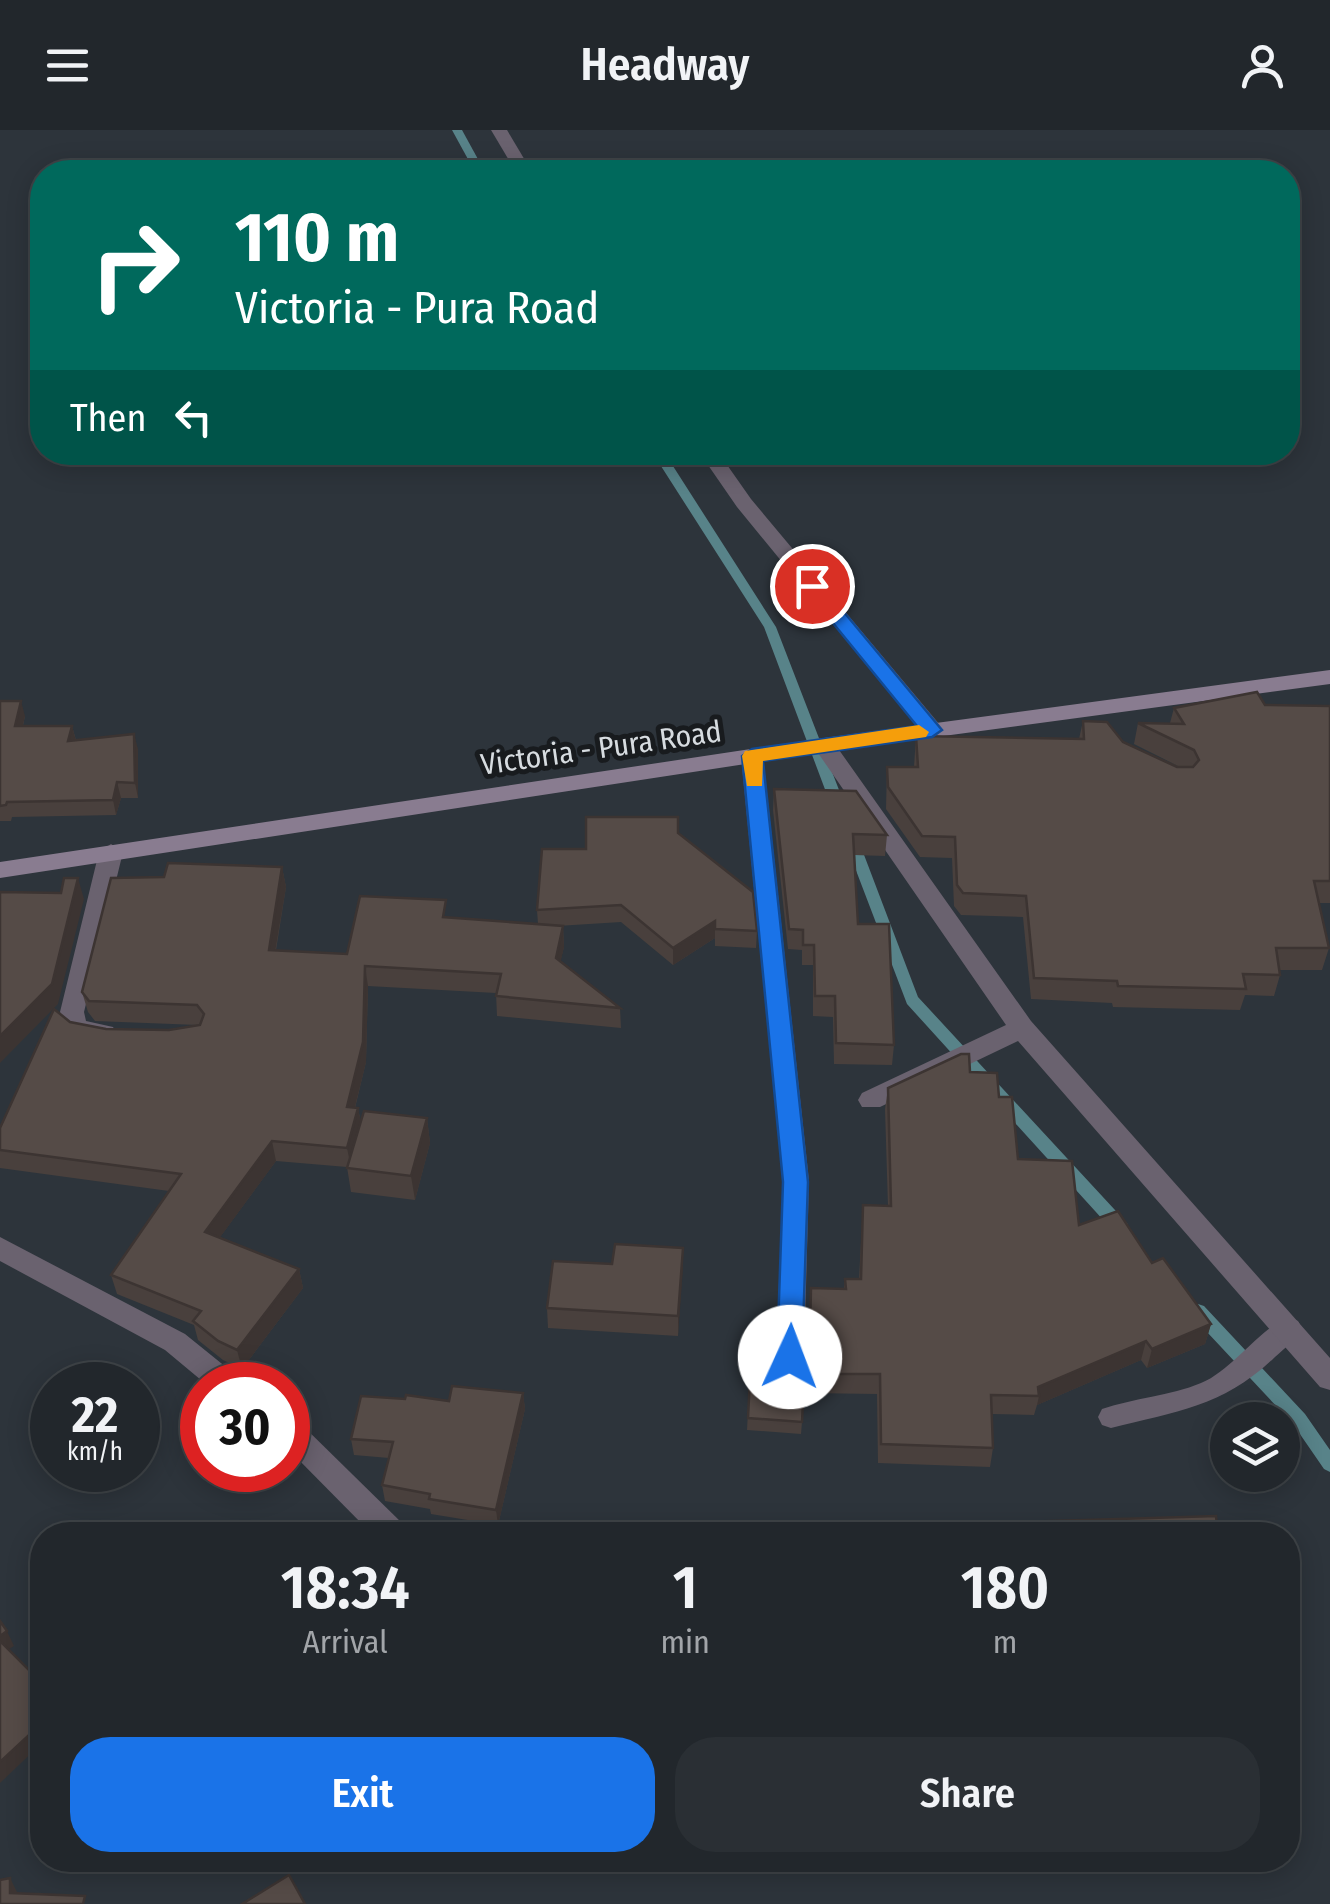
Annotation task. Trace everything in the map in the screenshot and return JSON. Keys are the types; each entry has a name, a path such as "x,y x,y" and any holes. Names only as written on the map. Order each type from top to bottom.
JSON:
{"main road":[{"name":"Victoria - Pura Road","path":"0,870 824,745 1330,676"}],"street":[{"path":"499,130 517,160"},
{"path":"717,465 744,503 932,730"},
{"path":"824,745 1022,1028 1330,1378"},
{"path":"752,756 796,1182 790,1357"},
{"path":"111,852 72,1012 75,1026 90,1034 124,1034"},
{"path":"871,1100 1022,1028"},
{"path":"0,1248 174,1342 198,1362"},
{"path":"310,1452 380,1522"}],"lane":[{"path":"1091,708 1108,736"},
{"path":"1111,1417 1209,1392 1254,1361 1289,1328"}],"building":[{"path":"1257,692 1265,705 1330,706 1330,881 1314,881 1329,948 1276,948 1280,975 1243,974 1246,989 1118,986 1117,981 1034,978 1026,896 963,893 957,885 955,837 922,836 888,787 887,767 918,767 916,736 1084,739 1083,721 1107,722 1123,742 1177,767 1193,767 1199,760 1194,750 1138,723 1184,724 1174,708"},
{"path":"0,701 21,701 15,726 72,726 68,741 134,734 135,783 117,782 113,800 7,802 0,806"},
{"path":"774,789 856,791 887,835 853,834 858,924 889,924 894,1045 836,1043 835,996 815,996 814,945 803,945 803,930 789,929"},
{"path":"586,817 678,817 678,833 753,892 757,931 715,929 715,921 673,948 621,905 537,910 542,849 586,849"},
{"path":"168,863 282,867 269,950 347,954 360,896 446,900 443,917 563,926 556,958 620,1008 496,996 501,974 365,966 363,1042 347,1107 358,1108 347,1148 272,1141 205,1232 299,1269 237,1350 193,1321 201,1311 111,1275 181,1174 0,1150 0,1128 54,1009 70,1022 106,1029 169,1030 200,1025 204,1014 197,1005 89,1001 82,992 111,878 164,877"},
{"path":"64,878 78,878 52,984 0,1036 0,892 61,893"},
{"path":"961,1054 969,1054 970,1072 997,1073 999,1097 1012,1097 1018,1159 1072,1161 1079,1225 1118,1211 1152,1263 1163,1258 1211,1324 1152,1349 1146,1341 1038,1387 1039,1396 991,1395 993,1448 881,1444 880,1374 809,1374 811,1288 846,1289 845,1279 861,1279 863,1205 891,1206 888,1088"},
{"path":"364,1111 427,1118 411,1176 347,1168"},
{"path":"615,1244 683,1248 678,1316 547,1308 553,1261 612,1264"},
{"path":"751,1357 805,1360 802,1422 748,1418"},
{"path":"452,1386 523,1393 496,1510 429,1499 430,1494 382,1485 393,1442 351,1439 361,1396 405,1399 406,1395 449,1401"},
{"path":"1216,1516 1217,1522 1020,1522"},
{"path":"0,1641 30,1671 30,1734 0,1762"},
{"path":"289,1875 305,1904 242,1904"},
{"path":"10,1878 10,1893 85,1896 83,1904 0,1904 0,1880"}],"waterway":[{"path":"457,130 473,160"},
{"path":"666,465 770,627 839,808"},
{"path":"851,839 912,1000 1121,1228"},
{"path":"1198,1311 1299,1419 1330,1464"}],"slow traffic":[{"path":"755,781 752,756 919,732"}],"route":[{"path":"790,1357 796,1182 752,756 932,730 812,586"}]}
